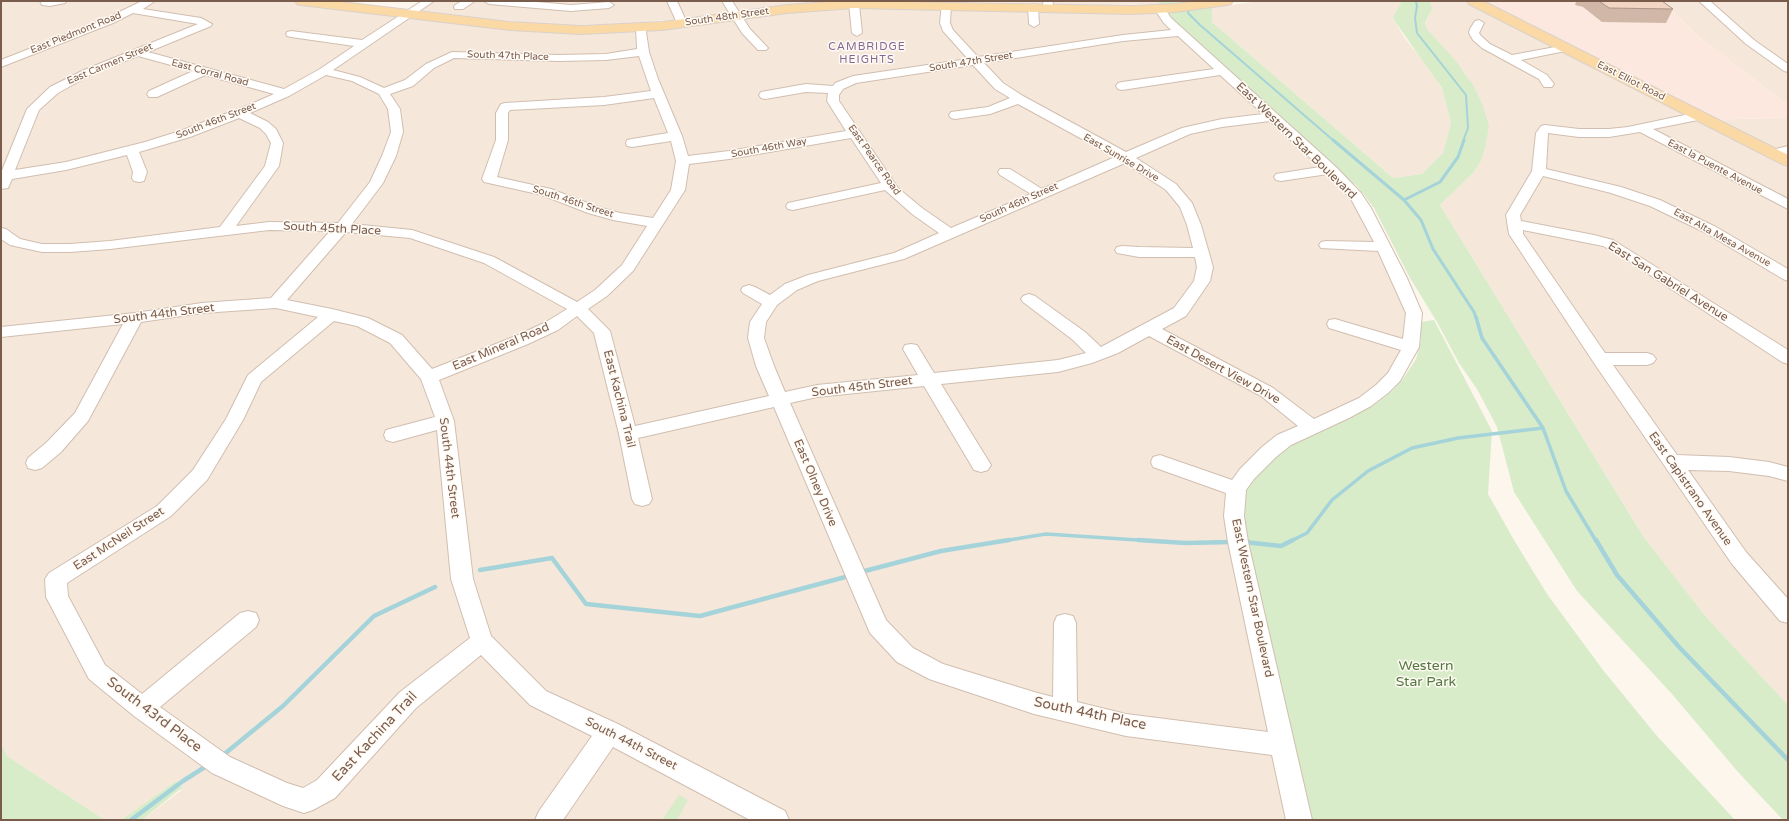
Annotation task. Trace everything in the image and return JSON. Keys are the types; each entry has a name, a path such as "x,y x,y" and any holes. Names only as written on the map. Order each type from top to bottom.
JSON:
{"main road":[{"name":"South 48th Street","path":"301,1 539,28 581,30 641,28 813,6 854,4 1033,7 1048,4 1132,10 1167,8 1227,1"},
{"name":"East Elliot Road","path":"1473,1 1788,161"}],"street":[{"path":"45,1 46,3 61,1"},
{"name":"East Piedmont Road","path":"1,64 110,21 150,1"},
{"name":"South 46th Street","path":"4,177 66,166 132,150 185,134 240,113 285,93 324,71 429,1"},
{"path":"459,7 470,1"},
{"path":"489,1 566,5 580,8 609,3 613,16"},
{"path":"672,1 682,23"},
{"path":"727,1 746,31 762,48"},
{"path":"1704,1 1750,42 1788,69"},
{"path":"854,4 857,34"},
{"name":"East Sunrise Drive","path":"946,5 945,23 948,30 999,86 1019,99 1137,164 1171,187 1187,206 1205,267 1202,281 1180,312 1150,329 1098,354"},
{"path":"1033,7 1034,24"},
{"name":"East Western Star Boulevard","path":"1167,8 1168,20 1180,32 1347,186 1364,208 1399,278 1414,313 1411,347 1394,377 1382,389 1365,402 1343,414 1284,440 1269,452 1247,474 1236,489 1234,516 1238,542 1299,820"},
{"name":"East Carmen Street","path":"1,189 4,177 33,109 41,100 69,81 136,52 207,24 201,21 131,10"},
{"path":"1479,23 1474,33 1486,46 1543,77 1548,84"},
{"name":"East Mineral Road","path":"429,377 522,340 552,326 579,309 614,282 628,268 678,190 683,161 676,136 658,94 644,52 641,28"},
{"name":"South 47th Street","path":"836,90 839,86 853,80 1123,38 1180,32"},
{"path":"291,34 364,44"},
{"path":"1510,59 1566,48"},
{"name":"East Corral Road","path":"136,52 285,93"},
{"name":"South 47th Place","path":"383,92 409,83 430,66 452,55 559,58 606,57 644,52"},
{"path":"153,94 203,71"},
{"path":"276,303 342,227 376,183 389,156 397,132 394,109 383,92 356,78 324,71"},
{"path":"1122,86 1223,71"},
{"path":"765,95 806,88 836,90"},
{"name":"East Pearce Road","path":"836,90 833,95 833,101 856,133 889,185 904,202 950,234"},
{"name":"South 46th Street","path":"657,222 644,222 618,217 593,210 546,192 489,179 502,140 502,113 505,106 604,101 658,94"},
{"path":"955,115 990,110 1019,99"},
{"path":"225,231 272,166 277,143 271,132 264,125 240,113"},
{"path":"1515,224 1513,215 1539,171 1542,133 1545,130 1597,134 1642,128 1698,116"},
{"name":"South 46th Street","path":"770,302 791,287 813,278 899,256 1165,139 1197,128 1222,123 1272,117"},
{"name":"East la Puente Avenue","path":"1642,128 1788,205"},
{"name":"South 46th Way","path":"683,161 729,155 856,133"},
{"path":"632,143 676,136"},
{"path":"132,150 140,172 139,178"},
{"path":"1773,154 1788,150"},
{"path":"1281,177 1331,170"},
{"name":"East Alta Mesa Avenue","path":"1539,171 1616,190 1655,203 1711,230 1788,276"},
{"path":"1005,172 1041,194"},
{"path":"793,206 889,185"},
{"name":"East Capistrano Avenue","path":"1515,224 1516,234 1739,558 1788,614"},
{"name":"East San Gabriel Avenue","path":"1515,224 1608,243 1626,253 1788,358"},
{"name":"South 45th Place","path":"1,232 16,242 42,248 70,248 110,245 269,226 342,227 412,234 489,260 579,309"},
{"path":"1326,245 1383,246"},
{"path":"1122,250 1139,252 1202,253"},
{"path":"749,290 770,302"},
{"path":"1029,299 1079,336 1098,354"},
{"name":"East Olney Drive","path":"770,302 758,322 756,338 765,366 878,626 905,655"},
{"name":"South 44th Street","path":"1,332 135,318 202,308 276,303 332,314 362,322 396,339 429,377 445,421 462,579 482,641 538,698 609,732 776,820"},
{"name":"East Kachina Trail","path":"579,309 602,332 628,434 642,499"},
{"name":"East McNeil Street","path":"56,579 164,511 200,475 234,420 254,379 332,314"},
{"path":"35,463 54,447 82,417 135,318"},
{"path":"1335,324 1411,347"},
{"name":"East Desert View Drive","path":"1150,329 1268,392 1293,410 1312,428"},
{"path":"911,349 981,465"},
{"name":"South 45th Street","path":"628,434 817,392 1058,366 1086,359 1098,354"},
{"path":"1600,358 1647,359"},
{"path":"392,436 445,421"},
{"path":"1160,462 1236,489"},
{"path":"1672,462 1729,464 1769,469 1788,474"},
{"name":"South 43rd Place","path":"56,579 57,598 97,672 142,708 221,765 283,794 304,801"},
{"path":"142,708 248,620"},
{"path":"1065,623 1065,710"},
{"name":"East Kachina Trail","path":"304,801 326,789 408,700 482,641"},
{"name":"South 44th Place","path":"905,655 938,672 1034,703 1126,725 1283,745"},
{"path":"548,820 609,732"}],"shaded area":[{"path":"1,1 301,1 510,26 617,29 813,6 1159,8 1347,186 1399,278 1413,337 1382,389 1284,440 1236,489 1299,820 142,820 183,789 176,781 121,820 105,820 7,756 1,742"},
{"path":"425,1 831,1 667,20 634,23 575,25 539,24 412,10"},
{"path":"944,1 1159,1 1159,4 1103,5"},
{"path":"1259,1 1402,1 1393,17 1394,20 1404,37 1434,74 1443,91 1451,123 1443,153 1422,174 1393,178 1212,22 1212,8"},
{"path":"1430,1 1473,1 1712,123 1731,119 1788,118 1788,705 1706,617 1643,536 1440,205 1473,173 1481,161 1485,149 1482,103 1465,73 1427,29 1425,24 1432,9"},
{"path":"1484,1 1661,1 1699,37 1788,105 1788,118 1731,119 1722,121"},
{"path":"1661,1 1788,1 1788,105 1699,37"}],"green space":[{"path":"1159,1 1212,1 1212,22 1393,178 1422,174 1443,153 1451,123 1442,88 1393,17 1402,1 1430,1 1432,9 1425,23 1427,29 1456,61 1473,85 1482,103 1489,126 1485,149 1481,161 1473,173 1440,205 1643,536 1706,617 1788,705 1788,820 1783,820 1738,772 1672,694 1577,591 1514,492 1497,427 1477,389 1459,363 1437,322 1410,278 1374,208 1365,196 1356,185 1331,170 1159,8"},
{"name":"Western Star Park","path":"1434,320 1492,431 1488,494 1514,540 1547,594 1603,670 1657,736 1735,820 1312,820 1247,544 1243,519 1245,492 1275,456 1291,445 1349,419 1374,405 1392,391 1403,379 1416,359 1421,340 1421,322"},
{"path":"1,742 7,756 105,820 1,820"},
{"path":"176,781 183,789 179,790 142,820 121,820"},
{"path":"679,795 688,800 677,820 662,820"}],"building":[{"path":"1599,1 1662,1 1673,9 1609,8"}],"waterway":[{"path":"1190,1 1188,13 1200,25 1334,141"},
{"path":"1416,1 1417,6 1415,18 1417,33 1466,95 1468,128 1463,141"},
{"path":"1333,140 1404,200"},
{"path":"1404,200 1440,182 1458,157 1464,140"},
{"path":"1404,200 1421,220 1433,249 1474,312 1476,318"},
{"path":"1476,317 1482,338 1543,428"},
{"path":"1244,542 1281,546 1307,533 1332,500 1368,471 1412,448 1458,438 1543,428"},
{"path":"1543,428 1566,491 1596,541"},
{"path":"1003,541 1046,534 1153,541"},
{"path":"861,572 941,551 1009,540"},
{"path":"1138,540 1185,543 1232,542"},
{"path":"1596,540 1617,575 1679,647 1788,760"},
{"path":"480,570 552,558 586,604 700,616 849,576"},
{"path":"222,756 283,706 374,616 435,587"},
{"path":"131,820 183,781 208,765"}],"district":[{"name":"CAMBRIDGE HEIGHTS","path":"867,53"}]}
